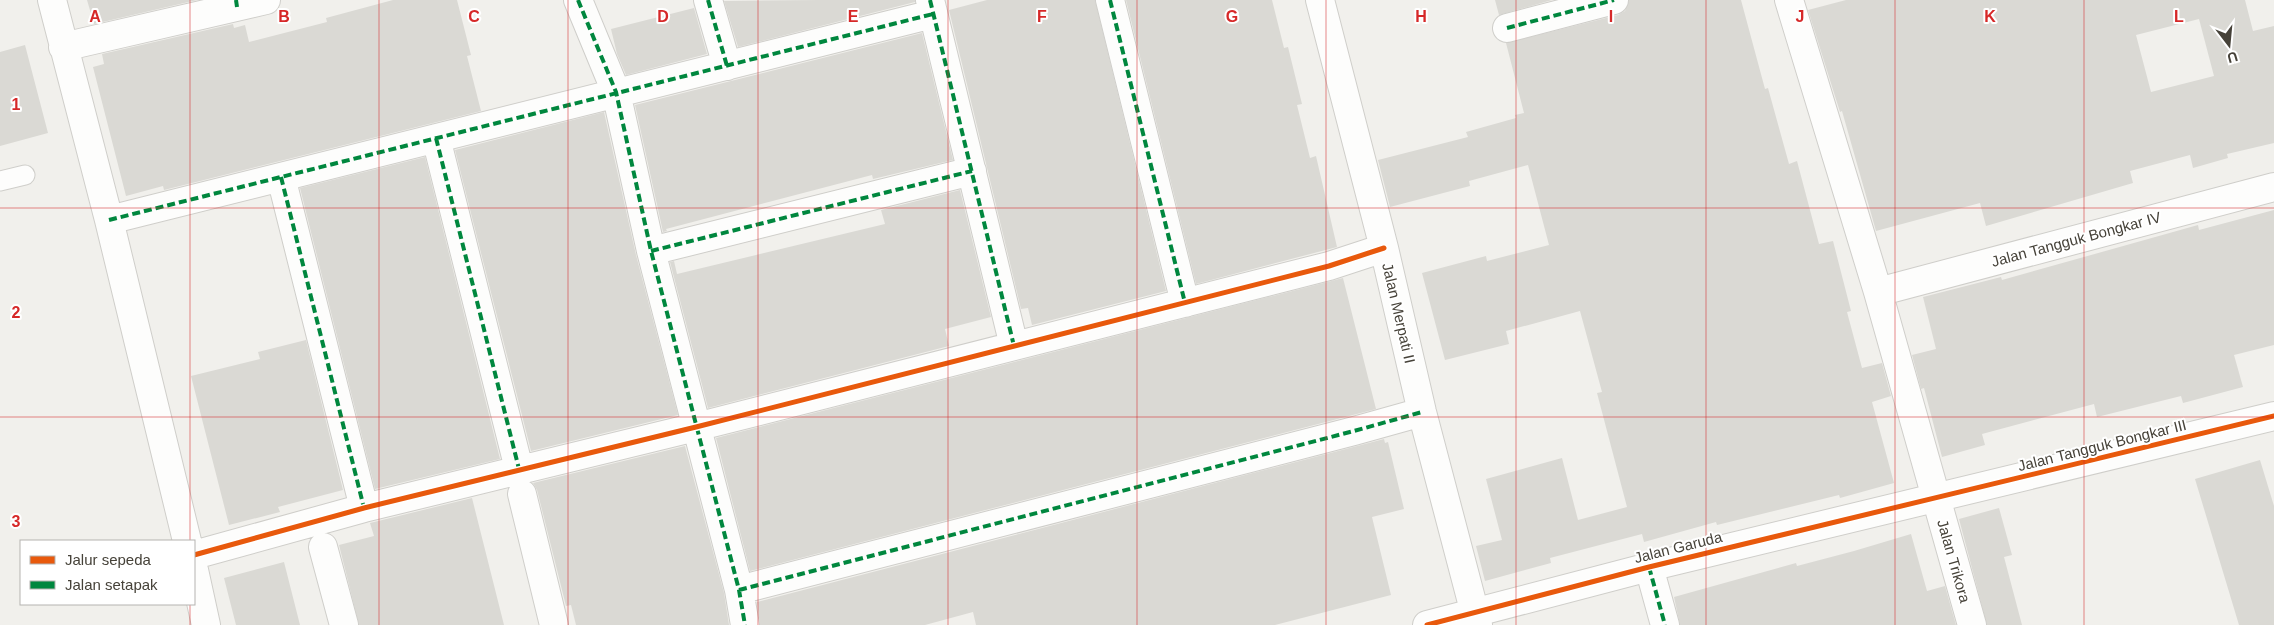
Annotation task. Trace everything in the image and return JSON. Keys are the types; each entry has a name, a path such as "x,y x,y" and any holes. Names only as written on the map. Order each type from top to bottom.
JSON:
{"street":[{"path":"52,0 109,220 187,540"},
{"path":"63,47 236,4 266,0"},
{"path":"578,0 616,92 651,251 739,590 746,625"},
{"path":"708,0 727,66"},
{"path":"1110,0 1185,303"},
{"name":"Jalan Merpati II","path":"1320,0 1384,248 1422,412 1477,620"},
{"path":"1508,28 1614,0"},
{"name":"Jalan Trikora","path":"1789,0 1878,292 1972,625"},
{"path":"109,220 616,92 727,66 932,7 1014,346"},
{"path":"436,138 521,481 554,625"},
{"path":"651,251 972,171"},
{"path":"281,177 364,508"},
{"name":"Jalan Tangguk Bongkar IV","path":"1878,292 2274,187"},
{"path":"195,555 364,508 521,481 696,427 1329,266 1384,248"},
{"path":"739,590 1422,412"},
{"name":"Jalan Tangguk Bongkar III","path":"1936,498 2274,416"},
{"name":"Jalan Garuda","path":"1427,625 1477,620 1649,567 1936,498"},
{"path":"323,547 344,625"},
{"path":"1649,567 1665,625"},
{"path":"195,575 206,625"}],"lane":[{"path":"0,180 25,175"}],"building":[{"path":"87,0 197,0 94,24"},
{"path":"393,0 457,0 471,55 467,56 481,111 164,190 163,186 126,196 93,67 104,64 102,54 233,24 234,28 245,25 249,42 327,22 326,18"},
{"path":"915,0 915,2 738,47 724,1"},
{"path":"987,0 1095,0 1166,291 1032,325 1028,308 1021,309 949,10"},
{"path":"1126,0 1272,0 1284,48 1288,47 1302,104 1297,105 1310,158 1316,156 1337,247 1196,284"},
{"path":"1495,0 1552,0 1499,15"},
{"path":"1629,0 1741,0 1765,89 1768,88 1789,164 1797,161 1819,244 1833,241 1851,311 1847,312 1862,368 1882,363 1891,396 1872,402 1894,483 1840,498 1839,495 1717,525 1716,522 1644,542 1642,534 1550,558 1551,563 1485,581 1476,546 1502,540 1486,479 1562,458 1578,520 1627,507 1597,393 1602,392 1580,311 1506,331 1509,344 1445,360 1422,273 1486,256 1487,261 1549,245 1528,165 1469,181 1470,186 1390,207 1378,160 1468,137 1466,132 1516,118 1515,115 1524,113 1506,43 1618,15 1625,11"},
{"path":"1846,0 2245,0 2253,31 2274,26 2274,143 2227,154 2228,158 2193,168 2190,155 2130,171 2133,183 1986,226 1980,203 1876,231 1842,111 1840,112 1808,10","holes":["2199,19 2214,76 2151,92 2136,35"]},
{"path":"694,8 707,54 626,75 617,54 611,29"},
{"path":"922,33 953,160 873,179 872,175 666,229 667,231 663,232 635,105"},
{"path":"25,45 48,133 0,146 0,52"},
{"path":"604,112 636,255 678,415 531,451 455,150"},
{"path":"425,157 500,459 375,489 300,188"},
{"path":"960,190 991,317 945,329 949,346 708,408 670,262 674,261 677,274 885,224 881,210"},
{"path":"2274,210 2274,345 2234,355 2243,387 2183,403 2181,396 2097,417 2094,404 1982,434 1985,445 1942,457 1924,388 1921,389 1912,355 1936,349 1923,297 2001,277 2002,280 2198,225 2199,230"},
{"path":"1343,278 1376,409 750,571 716,438"},
{"path":"306,340 343,490 278,507 280,512 229,525 191,376 260,359 258,352"},
{"path":"1384,439 1385,443 1388,442 1404,509 1372,517 1391,595 1275,625 976,625 973,612 925,625 760,625 757,602"},
{"path":"685,446 724,593 729,625 576,625 571,605 566,606 537,490 533,483"},
{"path":"2260,460 2274,506 2274,625 2239,625 2195,479"},
{"path":"472,498 504,625 359,625 339,545 374,536 370,523"},
{"path":"1999,508 2012,555 2004,557 2022,625 1987,625 1959,519"},
{"path":"1911,534 1927,591 1945,586 1956,625 1680,625 1674,597 1796,563 1797,566 1854,551"},
{"path":"284,562 300,625 236,625 224,578"}],"marked path":[{"path":"236,0 237,7"},
{"path":"578,0 616,92 651,251 739,590 745,625"},
{"path":"708,0 727,66"},
{"path":"930,0 1014,346"},
{"path":"1110,0 1185,303"},
{"path":"1507,28 1614,0"},
{"path":"109,220 933,14"},
{"path":"436,138 519,469"},
{"path":"651,251 972,171"},
{"path":"281,177 364,508"},
{"path":"739,590 1422,412"},
{"path":"1649,567 1665,625"}],"cycle path":[{"path":"195,555 364,508 696,427 1329,266 1384,248"},
{"path":"1427,625 1649,567 2274,416"}]}
